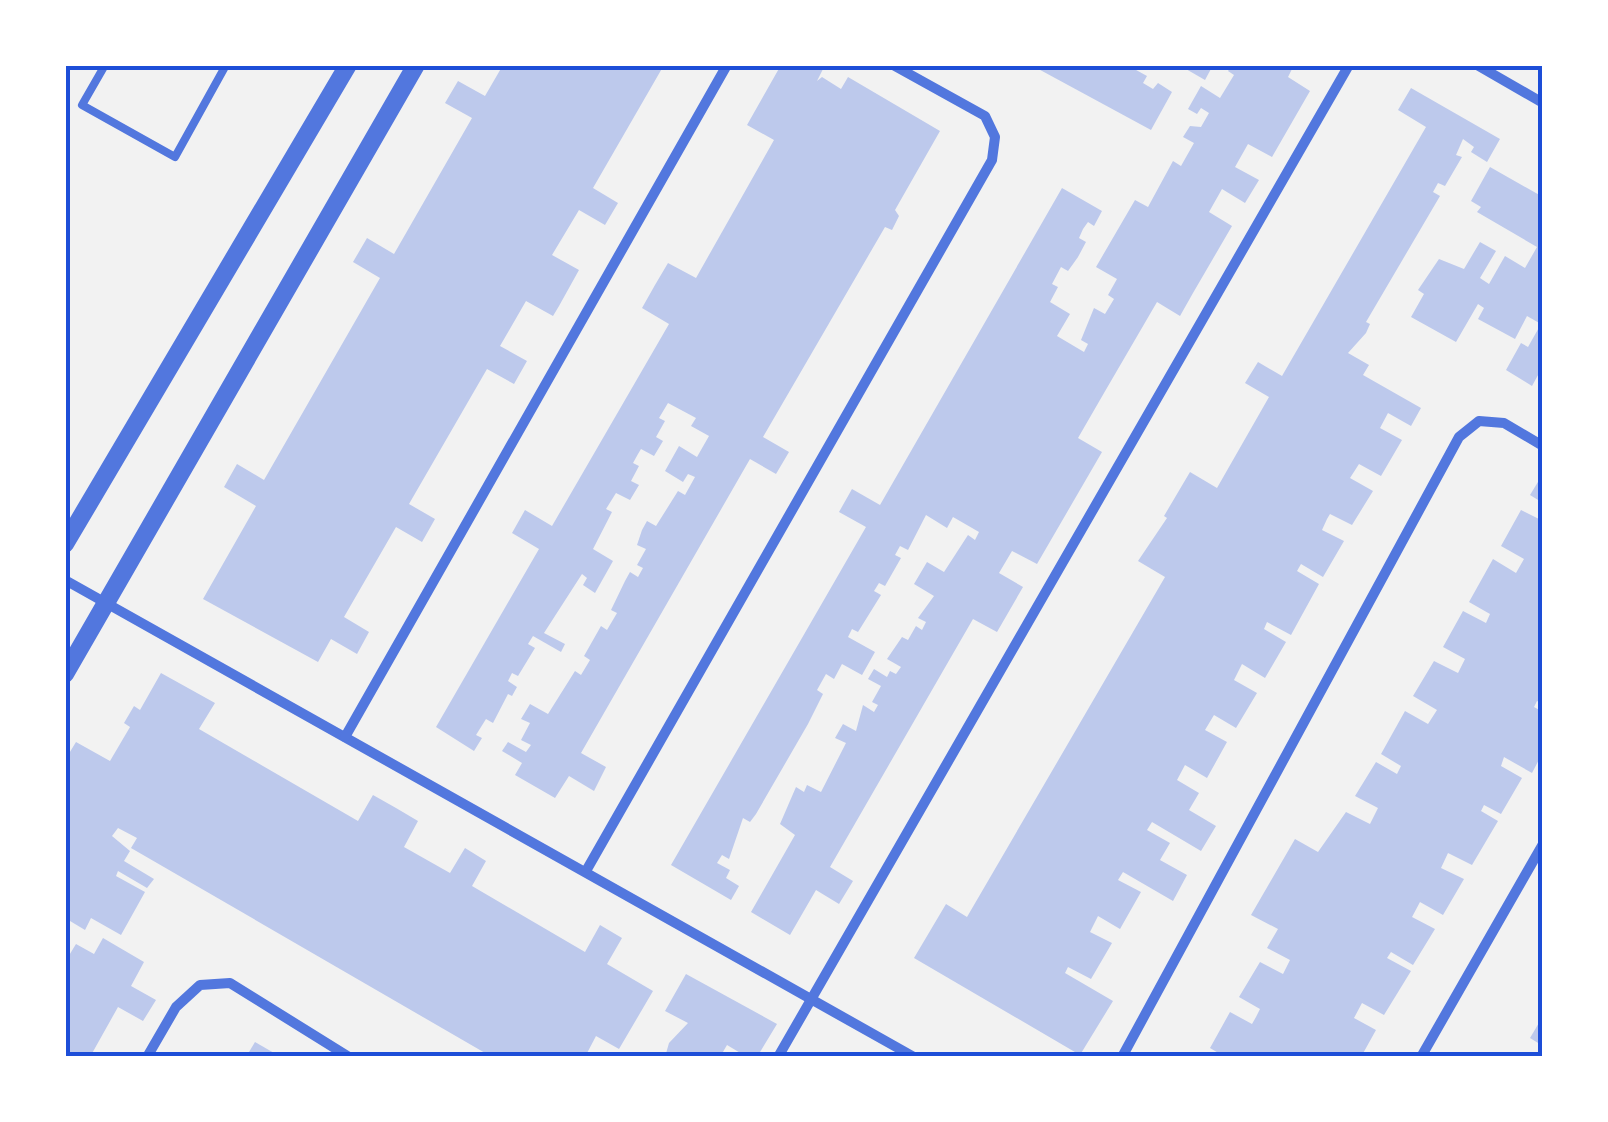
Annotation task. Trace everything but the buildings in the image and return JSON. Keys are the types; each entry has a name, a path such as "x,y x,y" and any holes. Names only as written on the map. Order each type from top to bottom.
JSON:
{"street":[{"path":"65,544 348,65"},
{"path":"65,674 416,65"},
{"path":"345,737 727,65"},
{"path":"586,871 992,160 994,136 985,116 893,65"},
{"path":"778,1057 1349,65"},
{"path":"1476,65 1543,103"},
{"path":"1122,1057 1459,437 1478,421 1504,423 1543,446"},
{"path":"65,580 914,1057"},
{"path":"1420,1057 1543,844"},
{"path":"147,1057 176,1007 200,985 230,982 349,1057"}],"lane":[{"path":"105,65 82,105 174,157 226,65"}]}
